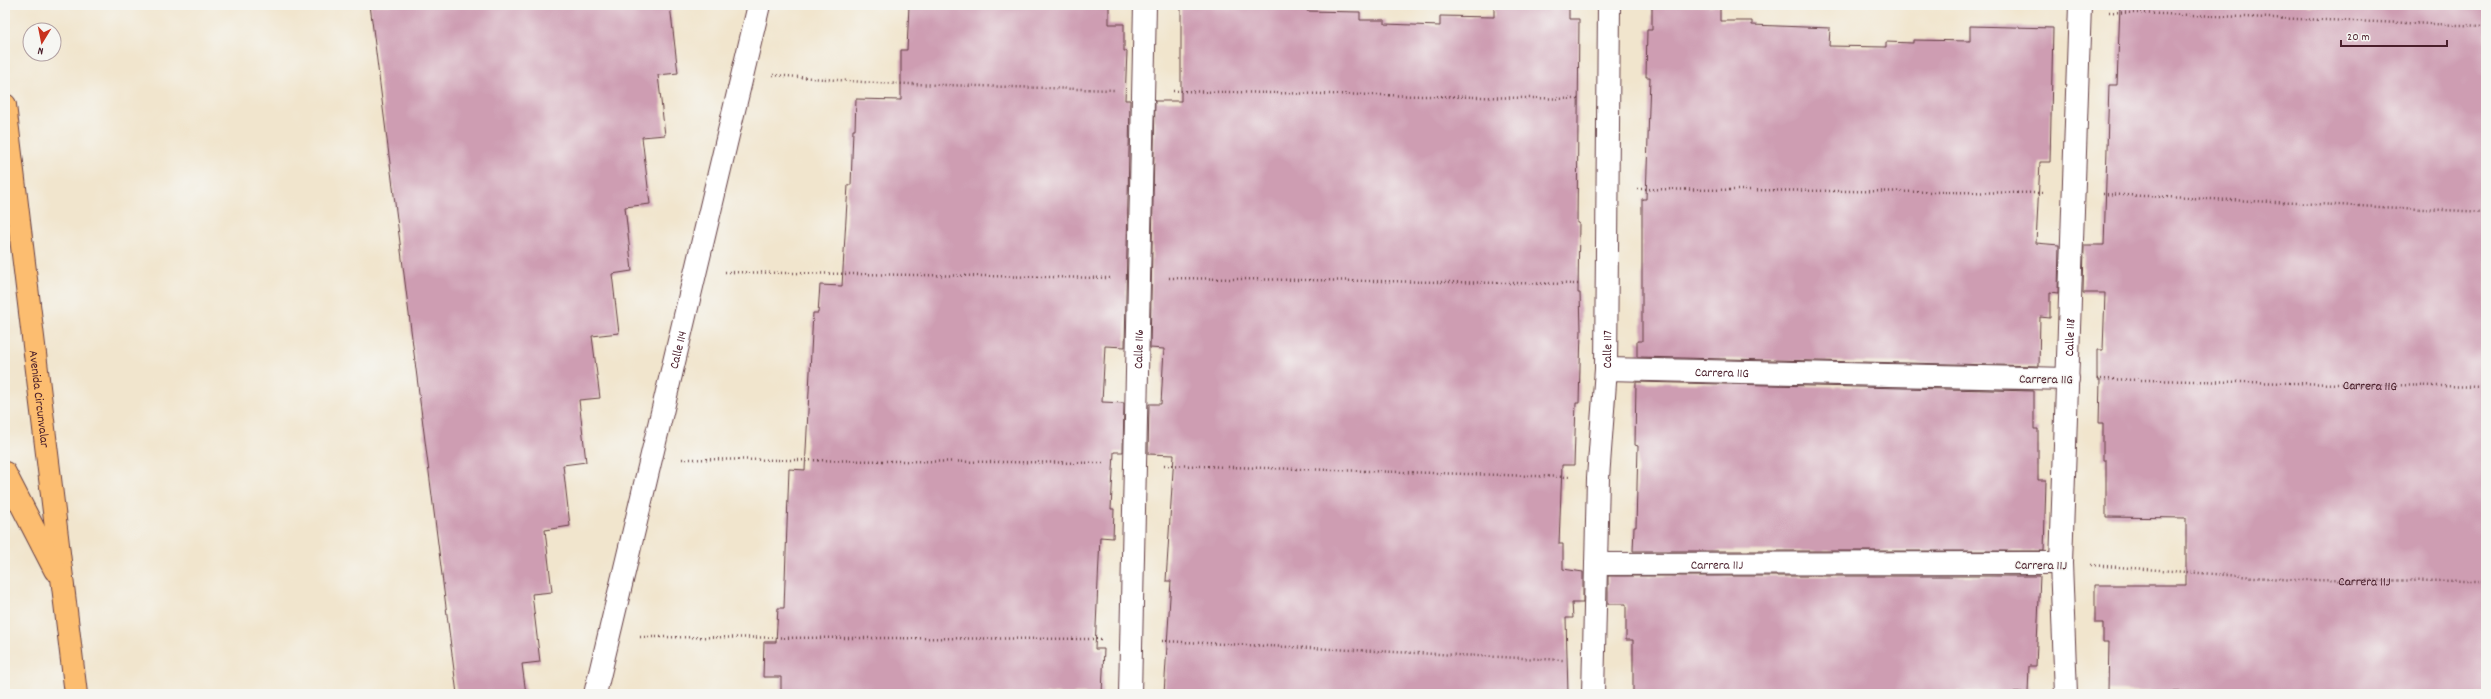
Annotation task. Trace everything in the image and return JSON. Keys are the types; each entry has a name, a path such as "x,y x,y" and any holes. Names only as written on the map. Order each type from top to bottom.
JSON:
{"highway":[{"name":"Avenida Circunvalar","path":"5,105 76,694"},
{"path":"5,473 62,581"}],"street":[{"name":"Calle 114","path":"596,694 759,5"},
{"name":"Calle 116","path":"1130,694 1145,5"},
{"name":"Calle 117","path":"1593,694 1598,478 1606,369 1609,5"},
{"name":"Calle 118","path":"2066,694 2061,563 2080,8"},
{"name":"Carrera 11G","path":"1606,369 2068,379"},
{"name":"Carrera 11J","path":"1596,564 2061,563"}],"path":[{"path":"2080,8 2486,26"},
{"name":"Carrera 11G","path":"2068,379 2486,387"},
{"name":"Carrera 11J","path":"2061,563 2295,580 2486,581"}],"building":[{"path":"370,5 670,5 678,73 658,75 665,135 642,137 650,204 625,207 632,271 612,274 619,333 592,336 600,398 579,400 586,462 563,465 570,526 545,530 552,592 532,594 540,662 522,664 526,694 457,694"},
{"path":"909,5 1109,5 1109,24 1124,24 1124,51 1127,51 1125,100 1130,100 1125,347 1105,346 1102,402 1124,403 1123,452 1114,452 1111,509 1114,509 1113,538 1100,537 1095,649 1104,649 1102,694 781,694 781,677 763,677 764,642 776,642 778,608 784,608 789,469 805,470 813,313 818,313 820,285 842,286 848,185 851,185 856,99 901,100 901,50 907,50"},
{"path":"1181,5 1307,5 1307,11 1360,12 1360,20 1385,20 1385,24 1440,26 1440,16 1494,17 1494,5 1569,5 1569,19 1579,19 1577,223 1579,223 1578,293 1580,293 1581,330 1579,403 1576,403 1574,465 1562,465 1559,544 1563,544 1563,569 1583,572 1583,603 1572,603 1573,618 1566,618 1568,694 1164,694 1171,581 1166,581 1174,455 1148,454 1149,404 1161,404 1164,349 1150,348 1155,101 1181,101"},
{"path":"1652,5 1720,6 1720,21 1752,21 1752,25 1830,28 1829,46 1886,47 1886,42 1913,43 1913,40 1970,41 1970,26 2053,28 2050,162 2040,162 2036,243 2059,245 2058,293 2050,292 2050,318 2040,317 2039,366 1637,357 1637,341 1642,341 1642,199 1646,199 1650,77 1646,77 1647,30 1652,30"},
{"path":"2120,5 2486,5 2486,694 2181,694 2181,692 2108,691 2109,642 2103,642 2103,623 2095,623 2095,585 2186,585 2186,518 2106,517 2106,460 2103,460 2103,423 2099,423 2100,380 2097,380 2097,350 2103,350 2105,293 2083,293 2084,245 2104,245 2109,85 2117,85"},
{"path":"1636,382 2034,391 2034,429 2038,429 2038,480 2046,480 2044,551 1633,551 1634,527 1636,527 1638,446 1635,445"},
{"path":"1608,576 2040,576 2036,666 2029,666 2028,693 1947,691 1946,694 1633,694 1633,640 1626,640 1626,604 1608,604"}]}
